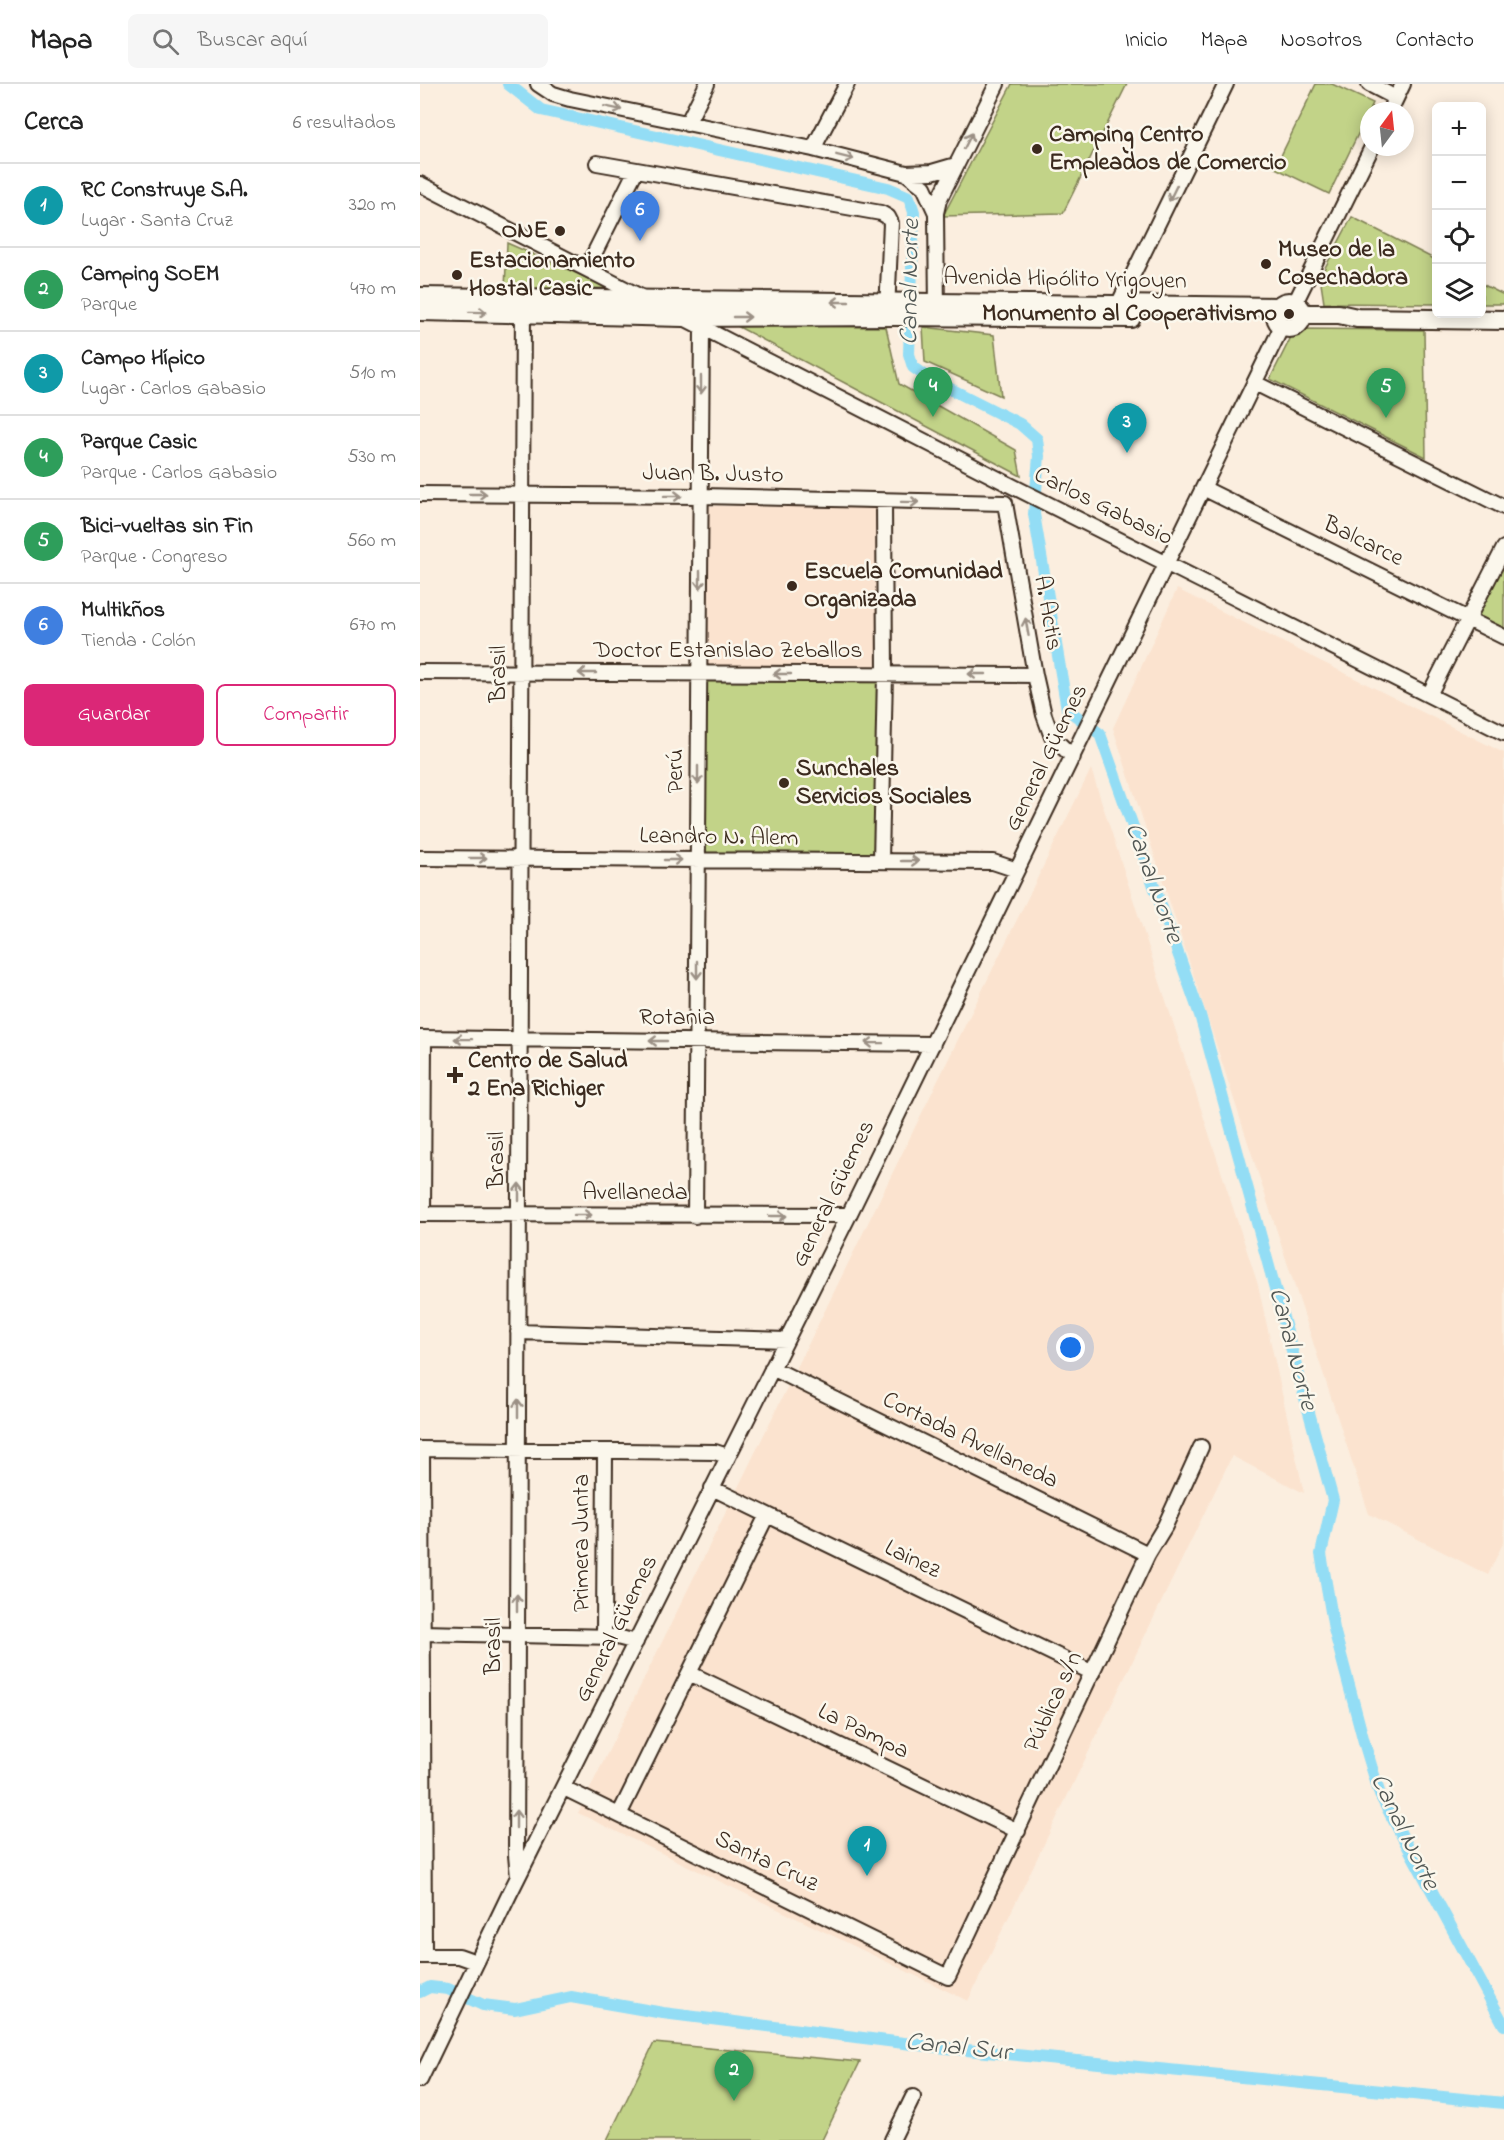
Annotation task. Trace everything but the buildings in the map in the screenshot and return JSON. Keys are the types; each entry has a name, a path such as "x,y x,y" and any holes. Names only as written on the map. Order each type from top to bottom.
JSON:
{"street":[{"path":"538,84 687,124 813,149 906,172 932,172 956,165"},
{"path":"687,124 707,84"},
{"path":"813,149 847,84"},
{"path":"930,310 936,213 942,192 997,84"},
{"path":"1118,312 1226,84"},
{"path":"1368,84 1389,102"},
{"path":"1390,84 1393,102"},
{"path":"1394,102 1403,84"},
{"name":"General Güemes","path":"420,2080 476,1962 849,1215 1368,156"},
{"path":"597,163 881,213 888,217 891,223 892,309"},
{"path":"587,268 636,170"},
{"path":"906,172 924,187 936,213"},
{"name":"Carlos Gabasio","path":"420,184 1016,488 1504,733"},
{"name":"Avenida Hipólito Yrigoyen","path":"420,297 683,317 892,309"},
{"name":"Avenida Hipólito Yrigoyen","path":"420,311 650,301 930,310 1288,315 1341,324 1357,318 1504,320"},
{"name":"Brasil","path":"518,1878 516,1856 523,305"},
{"name":"Perú","path":"695,1216 702,326"},
{"path":"1255,383 1504,507"},
{"path":"1005,503 1016,488"},
{"name":"Balcarce","path":"1203,488 1504,637"},
{"name":"Juan B. Justo","path":"420,494 700,496 1005,503"},
{"path":"880,861 885,674 884,501"},
{"name":"A. Actis","path":"1005,503 1044,715 1052,737 1073,757"},
{"path":"1429,694 1504,548"},
{"name":"Doctor Estanislao Zeballos","path":"420,672 1035,675"},
{"name":"Leandro N. Alem","path":"420,858 993,862 1017,870"},
{"path":"421,1214 422,1038"},
{"name":"Rotania","path":"422,1038 933,1044"},
{"name":"Avellaneda","path":"421,1214 849,1215"},
{"path":"518,1332 786,1340"},
{"name":"Cortada Avellaneda","path":"772,1368 1148,1554"},
{"name":"Pública s/n","path":"948,1977 1148,1554 1166,1526 1201,1447"},
{"path":"476,1962 459,1956 422,1956 421,1449 715,1452 727,1456"},
{"name":"Primera Junta","path":"604,1636 605,1451"},
{"name":"Lainez","path":"712,1488 1093,1673"},
{"path":"619,1815 767,1515"},
{"path":"421,1633 617,1636 636,1642"},
{"name":"La Pampa","path":"689,1673 1018,1831"},
{"name":"Santa Cruz","path":"564,1788 948,1977"},
{"path":"892,2140 914,2097"}],"shaded area":[{"name":"Escuela Comunidad Organizada","path":"704,506 879,507 879,667 704,666"},
{"path":"1177,589 1504,753 1504,1541 1488,1575 1369,1514 1113,728"},
{"path":"1091,769 1258,1285 1304,1493 1232,1456 968,2001 578,1813"}],"green space":[{"name":"Camping Centro Empleados de Comercio","path":"1012,84 1127,84 1063,213 943,216"},
{"path":"1316,84 1332,84 1371,102 1360,102 1360,130 1329,194 1275,168"},
{"path":"1352,217 1432,258 1432,304 1324,303 1320,277"},
{"path":"507,243 610,288 505,289"},
{"path":"1486,286 1504,295 1504,304 1486,304"},
{"path":"735,325 886,327 899,384 1016,450 1021,476"},
{"path":"923,327 994,335 1001,396 925,362"},
{"path":"1295,329 1424,330 1426,457 1270,379"},
{"path":"1504,557 1504,628 1476,615"},
{"path":"699,674 885,674 881,861 698,860"},
{"path":"654,2043 860,2062 822,2140 607,2140"}],"waterway":[{"name":"Canal Norte","path":"508,84 541,110 888,188 909,197 914,212 909,354 913,367 927,377 1020,424 1037,439 1039,456 1034,514 1067,709 1100,734 1200,1015 1333,1500 1321,1554 1334,1629 1364,1742 1380,1795 1504,2025"},
{"name":"Canal Sur","path":"420,1992 430,1987 448,1989 483,2005 515,2009 571,1997 663,2013 936,2047 1504,2103"}],"place":[{"name":"Camping Centro Empleados de Comercio","path":"1037,149"},
{"name":"ONE","path":"560,231"},
{"name":"Multikños","path":"640,241"},
{"name":"Museo de la Cosechadora","path":"1266,264"},
{"name":"Estacionamiento Hostal Casic","path":"457,275"},
{"name":"Monumento al Cooperativismo","path":"1289,314"},
{"name":"Parque Casic","path":"933,417"},
{"name":"Bici-vueltas sin Fin","path":"1386,418"},
{"name":"Campo Hípico","path":"1127,453"},
{"name":"Escuela Comunidad Organizada","path":"792,586"},
{"name":"Sunchales Servicios Sociales","path":"784,783"},
{"name":"Centro de Salud 2 Ena Richiger","path":"455,1075"},
{"name":"RC Construye S.A.","path":"867,1876"},
{"name":"Camping SOEM","path":"734,2101"}]}
